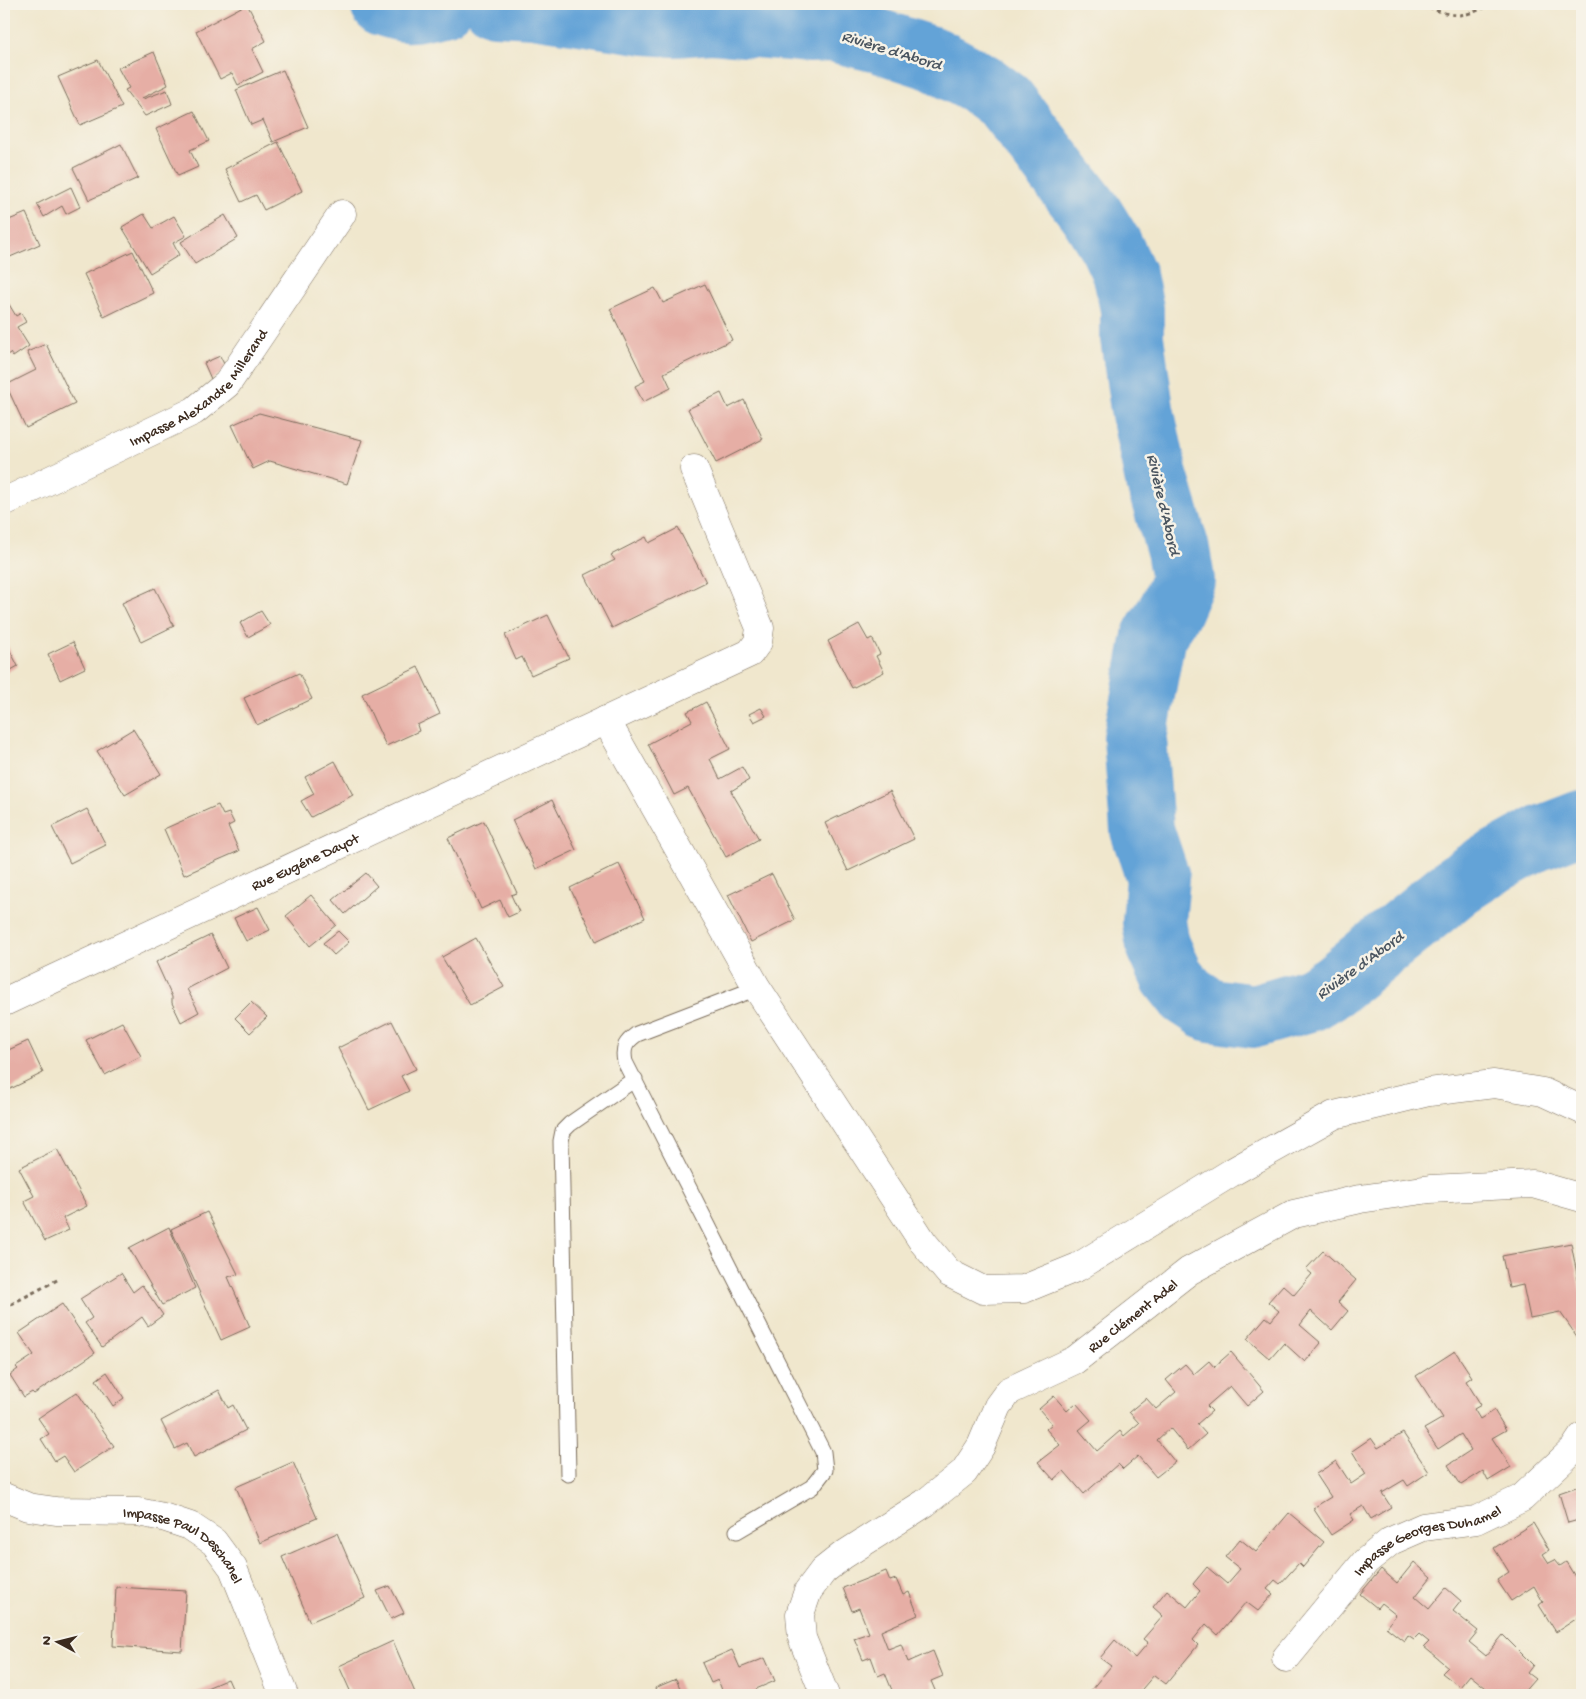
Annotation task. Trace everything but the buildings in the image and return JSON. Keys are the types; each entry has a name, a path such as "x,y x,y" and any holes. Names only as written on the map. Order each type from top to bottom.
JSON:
{"street":[{"name":"Impasse Alexandre Millerand","path":"4,502 194,411 227,384 342,214"},
{"name":"Rue Eugéne Dayot","path":"4,1002 750,653 758,642 760,628 694,469"},
{"path":"606,720 758,988 923,1242 949,1273 983,1290 1024,1289 1078,1267 1234,1171 1334,1115 1429,1092 1494,1084 1543,1092 1582,1110"},
{"name":"Rue Clément Adel","path":"825,1695 802,1638 800,1614 808,1591 823,1571 842,1556 925,1503 964,1472 981,1446 998,1406 1009,1392 1076,1360 1189,1271 1294,1214 1360,1199 1430,1189 1533,1184 1582,1198"},
{"name":"Impasse Georges Duhamel","path":"1286,1658 1366,1562 1391,1541 1424,1527 1476,1520 1522,1498 1574,1449 1582,1437"},
{"name":"Impasse Paul Deschanel","path":"4,1497 28,1507 56,1511 138,1512 163,1517 190,1526 214,1542 232,1568 284,1695"}],"lane":[{"path":"737,1531 812,1487 825,1470 823,1452 625,1062 623,1053 626,1043 637,1034 758,988"},
{"path":"568,1474 561,1141 563,1131 570,1124 635,1079"}],"path":[{"path":"1422,4 1445,15 1472,14 1491,4"},
{"path":"4,1308 59,1279"}],"waterway":[{"name":"Rivière d'Abord","path":"382,4 407,10 443,4"},
{"name":"Rivière d'Abord","path":"495,4 534,6 646,23 675,25 710,22 809,31 832,30 879,41 934,59 982,85 1005,102 1090,212 1111,246 1125,276 1132,309 1132,338 1142,409 1156,476 1178,550 1183,580 1171,608 1154,636 1135,738 1142,830 1158,878 1154,922 1158,945 1172,976 1187,995 1210,1010 1254,1016 1312,999 1335,985 1459,884 1535,840 1582,822"}]}
